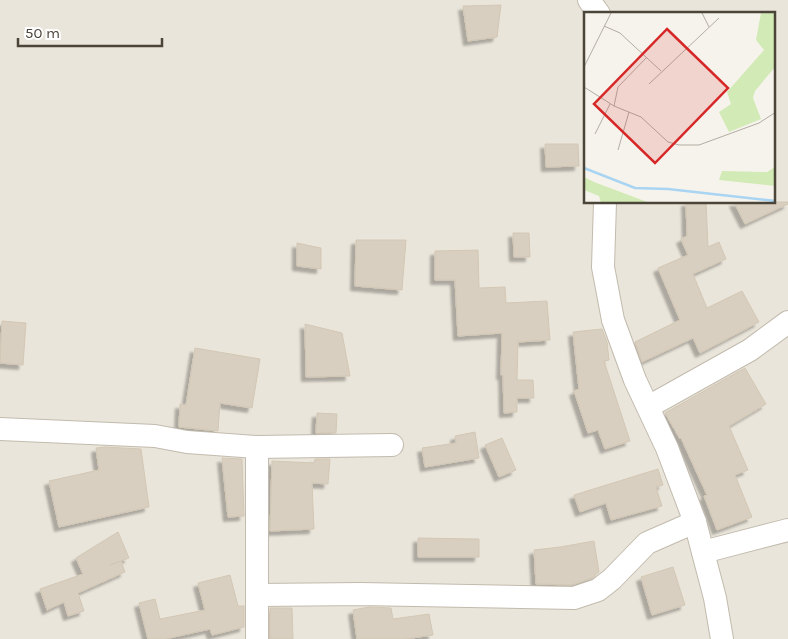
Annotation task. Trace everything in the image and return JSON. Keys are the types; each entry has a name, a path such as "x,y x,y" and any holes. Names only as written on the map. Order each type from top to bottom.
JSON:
{"street":[{"path":"589,0 598,12"},
{"path":"605,204 603,267 613,320 635,380 667,448 695,522 715,598 722,639"},
{"path":"648,407 750,350 788,322"},
{"path":"0,429 155,436 186,442 257,447 392,445"},
{"path":"257,447 257,639"},
{"path":"257,596 361,594 574,598 598,590 624,568 647,543 695,522"},
{"path":"703,552 788,530"}],"shaded area":[{"path":"0,0 788,0 788,639 0,639"}],"building":[{"path":"501,5 497,37 468,41 463,6"},
{"path":"545,144 578,144 579,166 546,167"},
{"path":"776,202 788,202 788,204 745,224 735,204 776,204"},
{"path":"686,204 706,204 708,247 719,242 726,259 693,274 707,308 742,291 759,322 700,353 693,338 642,362 635,342 680,320 658,268 688,255 681,239 687,236"},
{"path":"513,233 529,233 530,257 514,257"},
{"path":"356,240 406,240 402,290 355,286"},
{"path":"297,243 321,248 321,269 297,266"},
{"path":"478,250 479,288 505,287 506,303 547,301 550,340 518,342 517,380 533,380 534,398 517,398 517,412 504,413 503,375 501,375 502,333 458,336 455,280 435,280 435,251"},
{"path":"2,321 26,323 23,365 0,363"},
{"path":"305,324 342,333 350,376 306,377"},
{"path":"602,329 607,342 609,360 604,361 630,441 605,449 598,430 588,433 574,391 579,389 573,332"},
{"path":"195,348 260,359 252,408 220,403 218,431 179,427 180,404 186,405"},
{"path":"745,368 766,404 729,426 748,470 735,475 752,517 717,530 704,496 707,495 681,438 665,413"},
{"path":"317,413 337,414 336,433 316,433"},
{"path":"475,432 479,458 425,467 422,448 456,443 455,436"},
{"path":"502,438 516,470 499,477 485,445"},
{"path":"96,448 141,449 149,507 59,527 49,481 99,470"},
{"path":"222,458 242,459 244,516 228,517"},
{"path":"315,459 330,459 328,484 312,483 314,529 270,531 272,461 314,463"},
{"path":"658,469 663,485 656,487 662,506 611,520 606,503 580,512 574,495"},
{"path":"118,532 129,558 110,565 121,561 125,572 78,593 84,611 68,616 64,602 47,610 40,589 83,574 76,558"},
{"path":"418,538 479,539 479,557 418,557"},
{"path":"594,541 599,572 592,578 572,585 536,584 534,550"},
{"path":"673,567 685,605 652,615 641,577"},
{"path":"230,575 238,606 244,606 244,627 212,635 210,629 165,639 148,639 139,603 155,599 160,619 205,610 198,583"},
{"path":"369,607 391,608 393,619 429,614 433,635 405,639 357,639 353,610"},
{"path":"270,608 292,608 293,639 270,639"}]}
